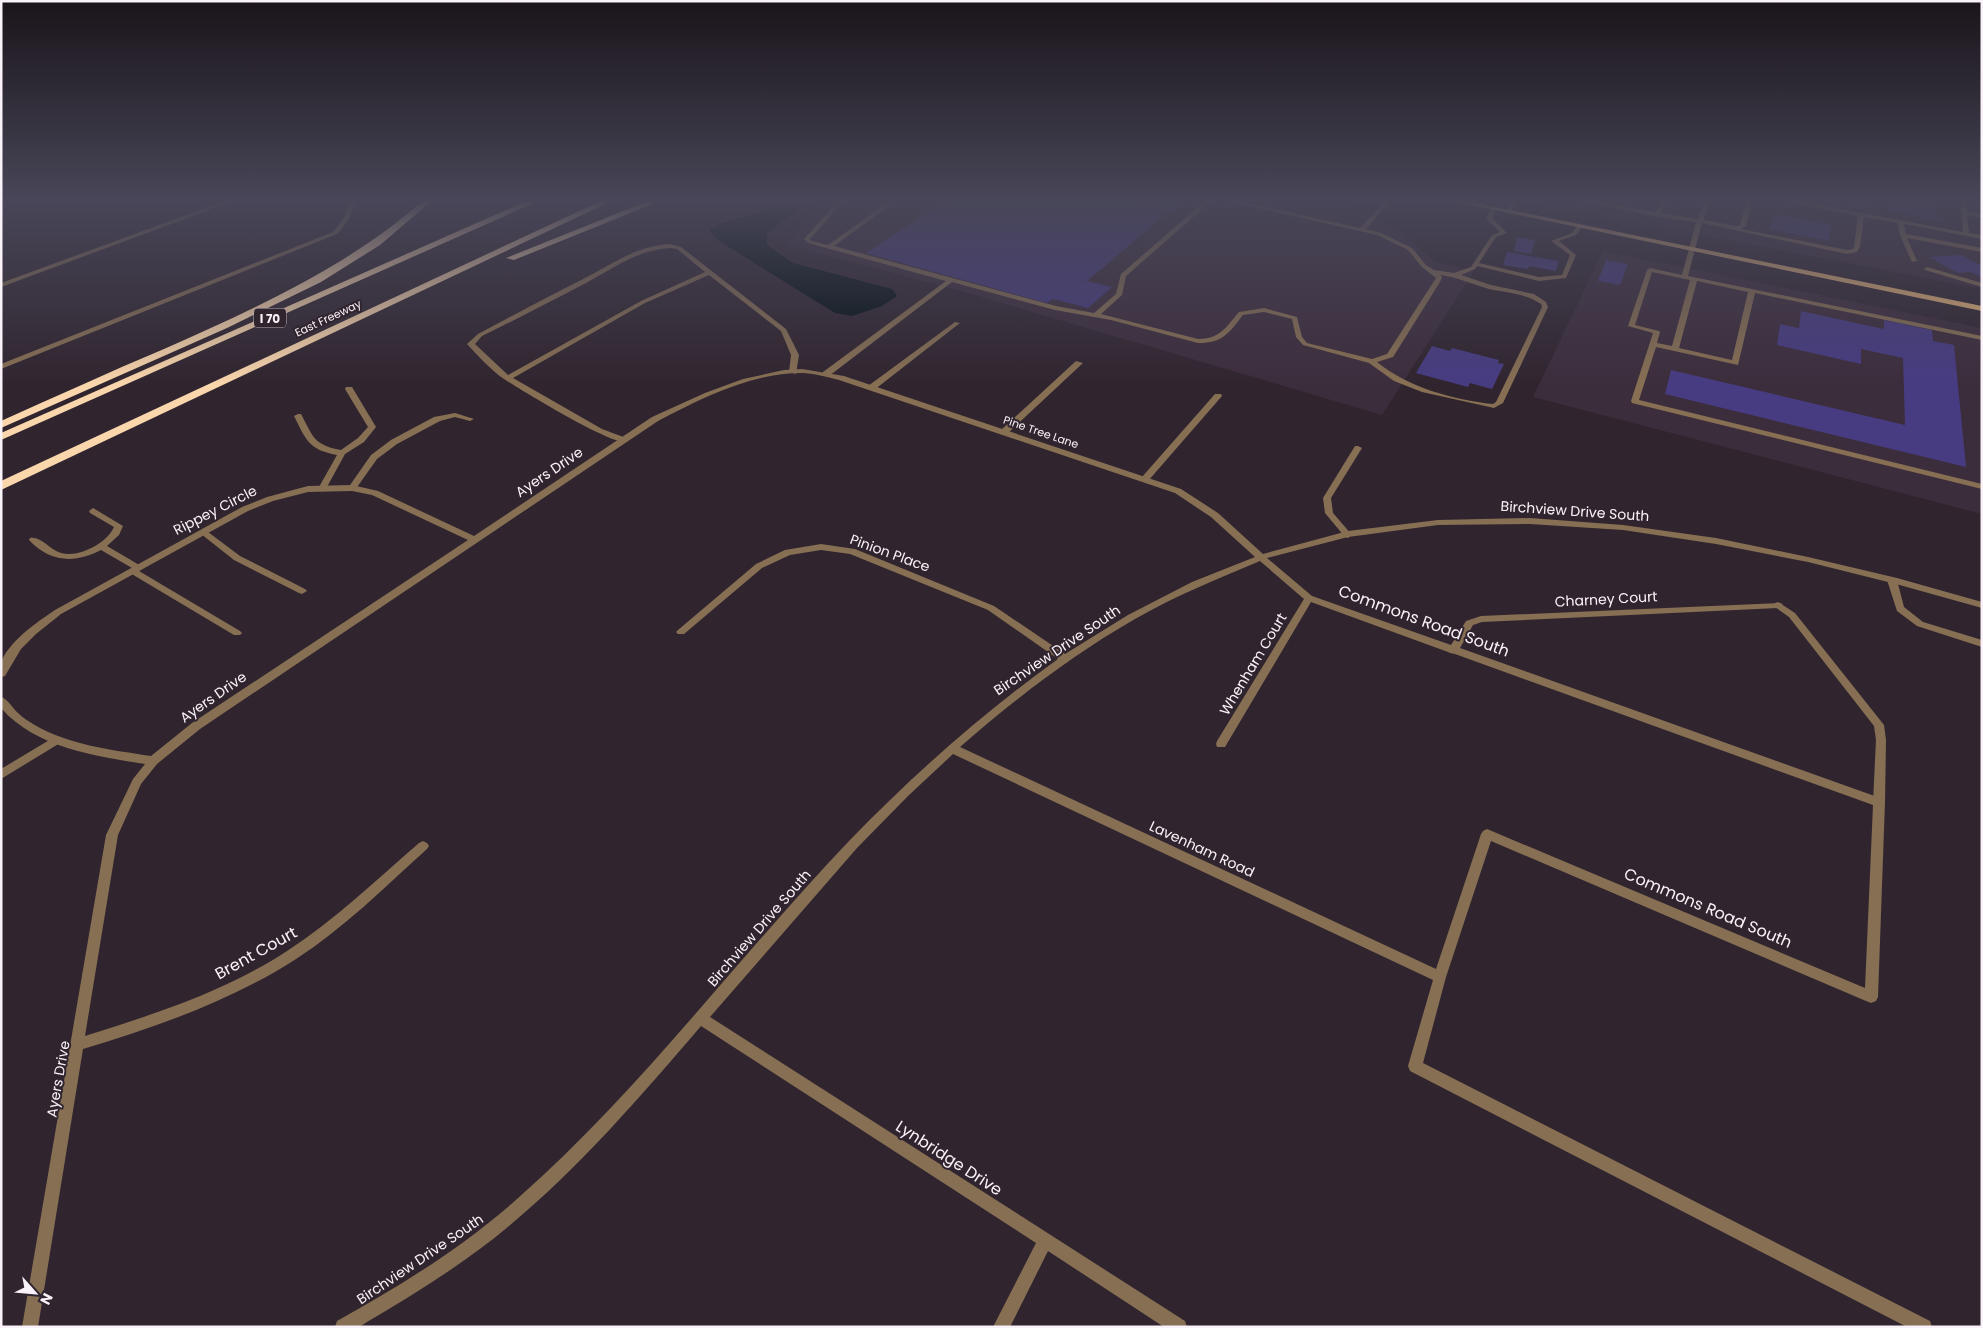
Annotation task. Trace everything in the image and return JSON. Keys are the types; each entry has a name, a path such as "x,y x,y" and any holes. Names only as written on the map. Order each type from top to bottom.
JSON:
{"highway":[{"path":"1,425 302,288 347,261"},
{"name":"East Freeway","path":"1,437 398,261"},
{"name":"East Freeway","path":"1,486 481,261"},
{"path":"377,310 502,261"}],"main road":[{"path":"1746,261 1982,309"}],"street":[{"path":"1,285 67,261"},
{"path":"1,367 265,261"},
{"path":"619,261 475,338 471,344 507,378 599,430 623,440"},
{"path":"696,261 784,330 795,355 793,372"},
{"path":"881,261 1055,308 1096,315 1208,342 1220,337 1241,313 1264,310 1295,318 1299,337 1306,344 1372,361 1394,380 1484,405 1494,406 1500,403 1545,307 1544,303 1532,295 1490,287 1455,275 1435,272 1424,266 1420,261"},
{"path":"1096,315 1119,295 1123,275 1139,261"},
{"path":"1455,275 1473,268 1477,261"},
{"path":"1475,264 1539,279 1564,276 1570,261"},
{"path":"1685,277 1689,261"},
{"path":"1927,269 1982,285"},
{"path":"1982,338 1650,270 1630,326 1657,332 1635,401 1982,487"},
{"path":"507,378 643,302 710,272"},
{"path":"1372,361 1390,355 1437,282 1439,277 1435,272"},
{"path":"1675,349 1694,279"},
{"path":"826,374 951,280"},
{"path":"1653,344 1735,363 1752,291"},
{"path":"871,388 957,323"},
{"path":"1004,432 1079,362"},
{"name":"Pine Tree Lane","path":"793,372 826,374 1145,479 1197,501 1232,528 1263,557"},
{"name":"Ayers Drive","path":"30,1327 79,1044 112,835 137,782 152,761 196,726 655,419 688,402 720,389 793,372"},
{"path":"323,487 342,453 361,440 372,427 349,389"},
{"path":"1145,479 1218,396"},
{"path":"352,488 374,457 394,442 437,419 455,415 470,419"},
{"path":"298,416 312,444 316,448 342,453"},
{"path":"1348,535 1329,513 1327,498 1358,448"},
{"name":"Rippey Circle","path":"1,673 5,656 58,612 245,510 270,499 323,487 352,488 375,493 475,540"},
{"path":"33,540 60,556 82,554 101,546 114,536 119,526 93,511"},
{"name":"Birchview Drive South","path":"343,1327 383,1304 482,1237 550,1180 604,1124 700,1018 820,881 918,778 951,748 1019,690 1092,641 1176,593 1263,557 1348,535 1423,525 1500,520 1572,523 1646,530 1765,552 1892,580 1982,605"},
{"path":"204,532 237,558 302,591"},
{"path":"101,546 237,633"},
{"name":"Pinion Place","path":"681,632 759,566 788,552 821,547 852,551 991,608 1066,659"},
{"name":"Commons Road South","path":"1263,557 1293,587 1309,598 1879,802 1871,997 1487,834 1440,977 1415,1066 1924,1327"},
{"path":"1892,580 1900,609 1920,624 1982,644"},
{"name":"Whenham Court","path":"1220,744 1309,598"},
{"name":"Charney Court","path":"1454,651 1469,622 1481,619 1778,605 1792,615 1879,725 1881,740 1879,802"},
{"path":"1,701 24,723 56,740 100,753 152,761"},
{"path":"1,775 56,740"},
{"name":"Lavenham Road","path":"951,748 1440,977"},
{"name":"Brent Court","path":"79,1044 125,1030 239,984 292,955 337,921 423,846"},
{"name":"Lynbridge Drive","path":"700,1018 1179,1327"},
{"path":"1001,1327 1045,1241"}],"shaded area":[{"path":"751,261 790,261 892,289 897,296 882,306 852,316 835,313"},
{"path":"847,261 1434,261 1474,271 1382,415 961,291"},
{"path":"1598,261 1652,261 1982,328 1982,514 1533,397"},
{"path":"1837,261 1982,261 1982,289"}],"building":[{"path":"895,261 1111,261 1087,281 1112,287 1088,308 1053,299 1047,303"},
{"path":"1504,261 1559,261 1556,271 1529,266 1528,269 1503,265"},
{"path":"1606,261 1628,264 1620,285 1598,281"},
{"path":"1936,261 1972,261 1982,266 1982,277 1970,272 1958,273"},
{"path":"1801,311 1884,329 1884,320 1932,330 1933,341 1954,345 1966,467 1665,394 1671,370 1905,425 1903,358 1861,349 1861,364 1777,345 1780,324 1799,328"},
{"path":"1432,346 1450,351 1452,348 1499,360 1498,363 1504,364 1492,389 1470,383 1468,387 1416,373"}]}
